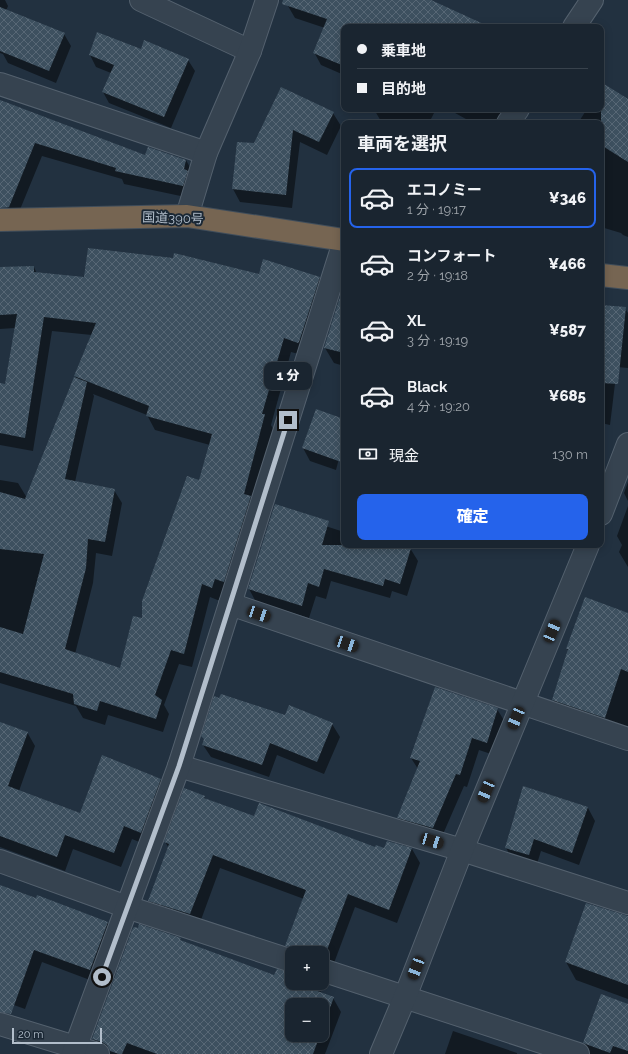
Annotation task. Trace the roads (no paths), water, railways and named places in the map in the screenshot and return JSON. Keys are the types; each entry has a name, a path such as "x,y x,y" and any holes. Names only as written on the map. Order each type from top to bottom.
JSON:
{"highway":[{"name":"国道390号","path":"0,220 187,216 341,241"},
{"path":"604,275 628,278"}],"street":[{"path":"141,0 250,52"},
{"path":"187,216 206,154 250,52 267,0"},
{"path":"576,24 592,0"},
{"path":"0,84 206,154"},
{"path":"75,1050 179,766 341,251"},
{"path":"604,506 628,444"},
{"path":"381,1054 405,997 462,850 587,548"},
{"path":"230,604 628,739"},
{"path":"179,766 462,850 628,903"},
{"path":"0,862 127,908 285,959"},
{"path":"329,972 578,1054"},
{"path":"0,1024 75,1050 98,1054"}]}
